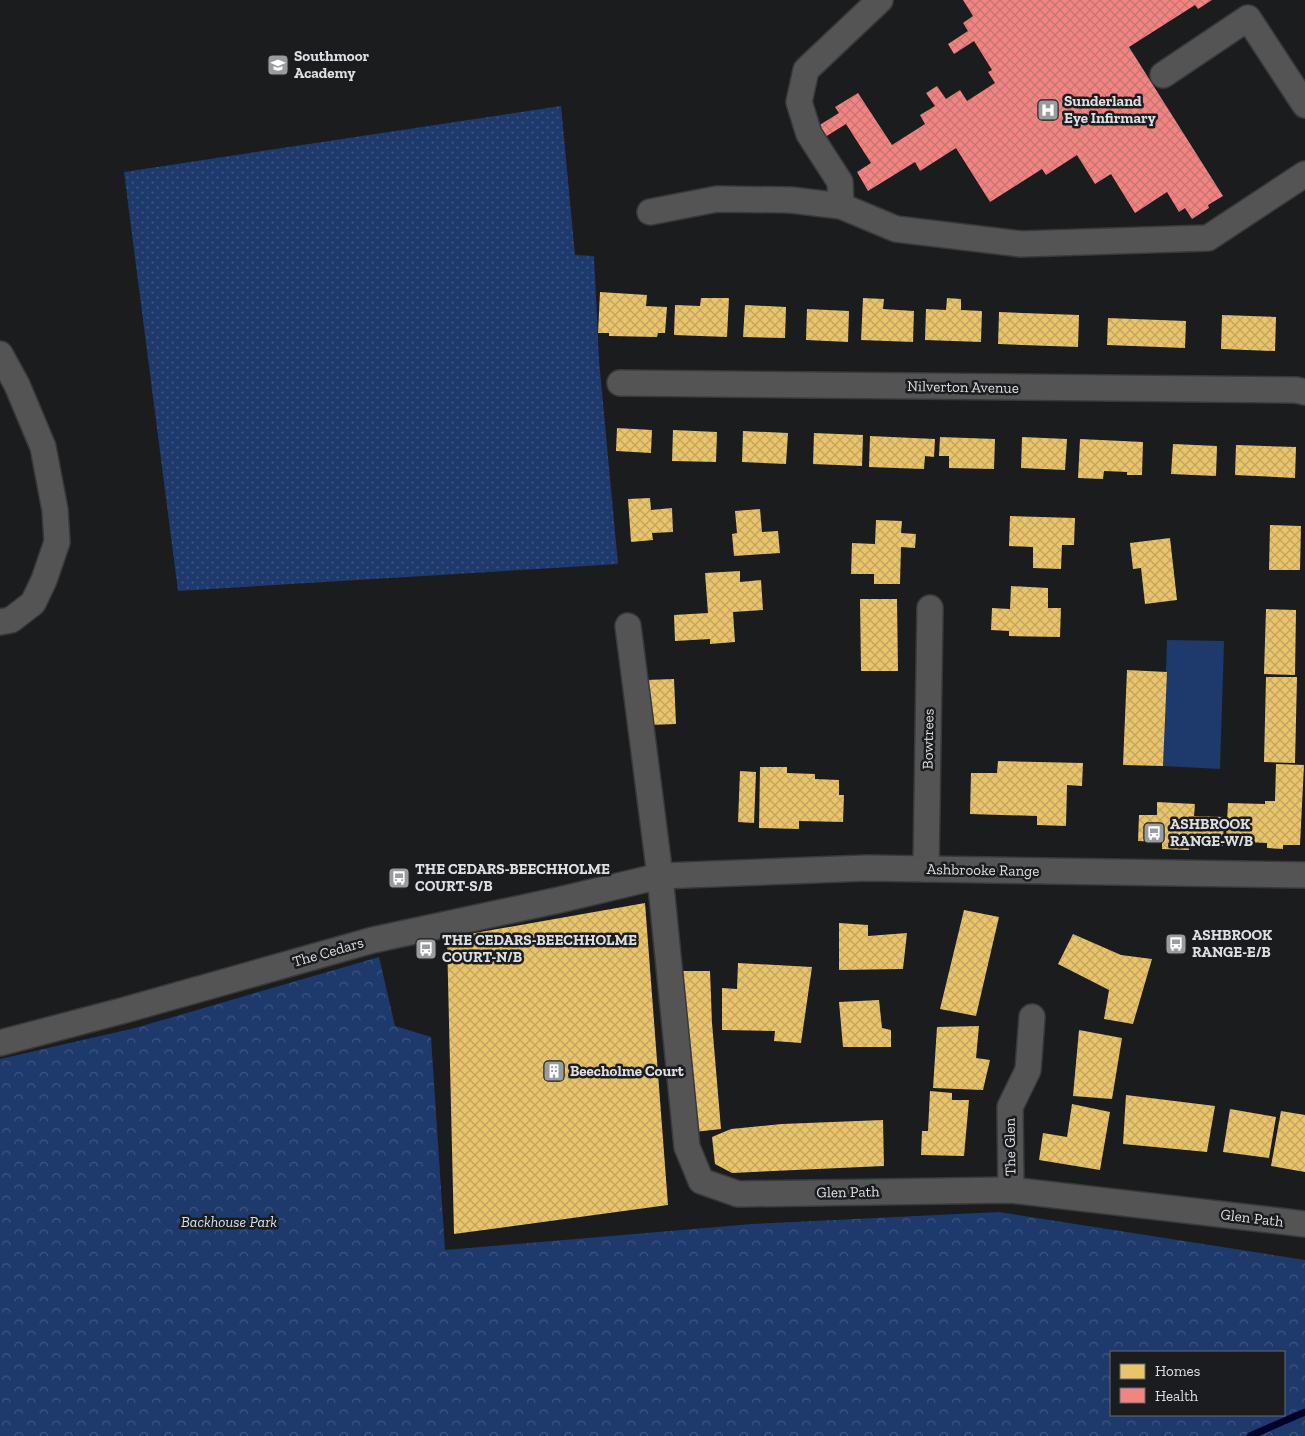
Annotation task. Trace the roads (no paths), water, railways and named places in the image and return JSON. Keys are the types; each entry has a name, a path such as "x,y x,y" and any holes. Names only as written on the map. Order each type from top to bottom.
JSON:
{"street":[{"path":"841,206 840,182 809,134 799,102 806,70 880,0"},
{"path":"1163,75 1241,9 1305,105"},
{"path":"650,212 717,199 791,200 841,206 896,229 1021,244 1208,238 1305,174"},
{"path":"0,354 16,385 43,447 55,510 57,542 44,580 32,603 6,621"},
{"name":"Nilverton Avenue","path":"620,383 1296,390 1305,392"},
{"name":"Bowtrees","path":"926,869 930,608"},
{"name":"Glen Path","path":"628,626 660,876 687,1147 701,1181 738,1194 1011,1190 1305,1224"},
{"name":"Ashbrooke Range","path":"660,876 867,868 1305,875"},
{"name":"The Cedars","path":"0,1043 125,1010 372,940 660,876"},
{"name":"The Glen","path":"1011,1190 1010,1107 1028,1070 1032,1017"}],"waterway":[{"path":"1250,1436 1305,1412"}],"place":[{"name":"Southmoor Academy","path":"278,65"},
{"name":"Sunderland Eye Infirmary","path":"1048,110"},
{"name":"ASHBROOK RANGE-W/B","path":"1154,833"},
{"name":"THE CEDARS-BEECHHOLME COURT-S/B","path":"399,878"},
{"name":"ASHBROOK RANGE-E/B","path":"1176,944"},
{"name":"THE CEDARS-BEECHHOLME COURT-N/B","path":"426,949"},
{"name":"Beecholme Court","path":"554,1071"}],"park label":[{"name":"Backhouse Park","path":"229,1222"}]}
